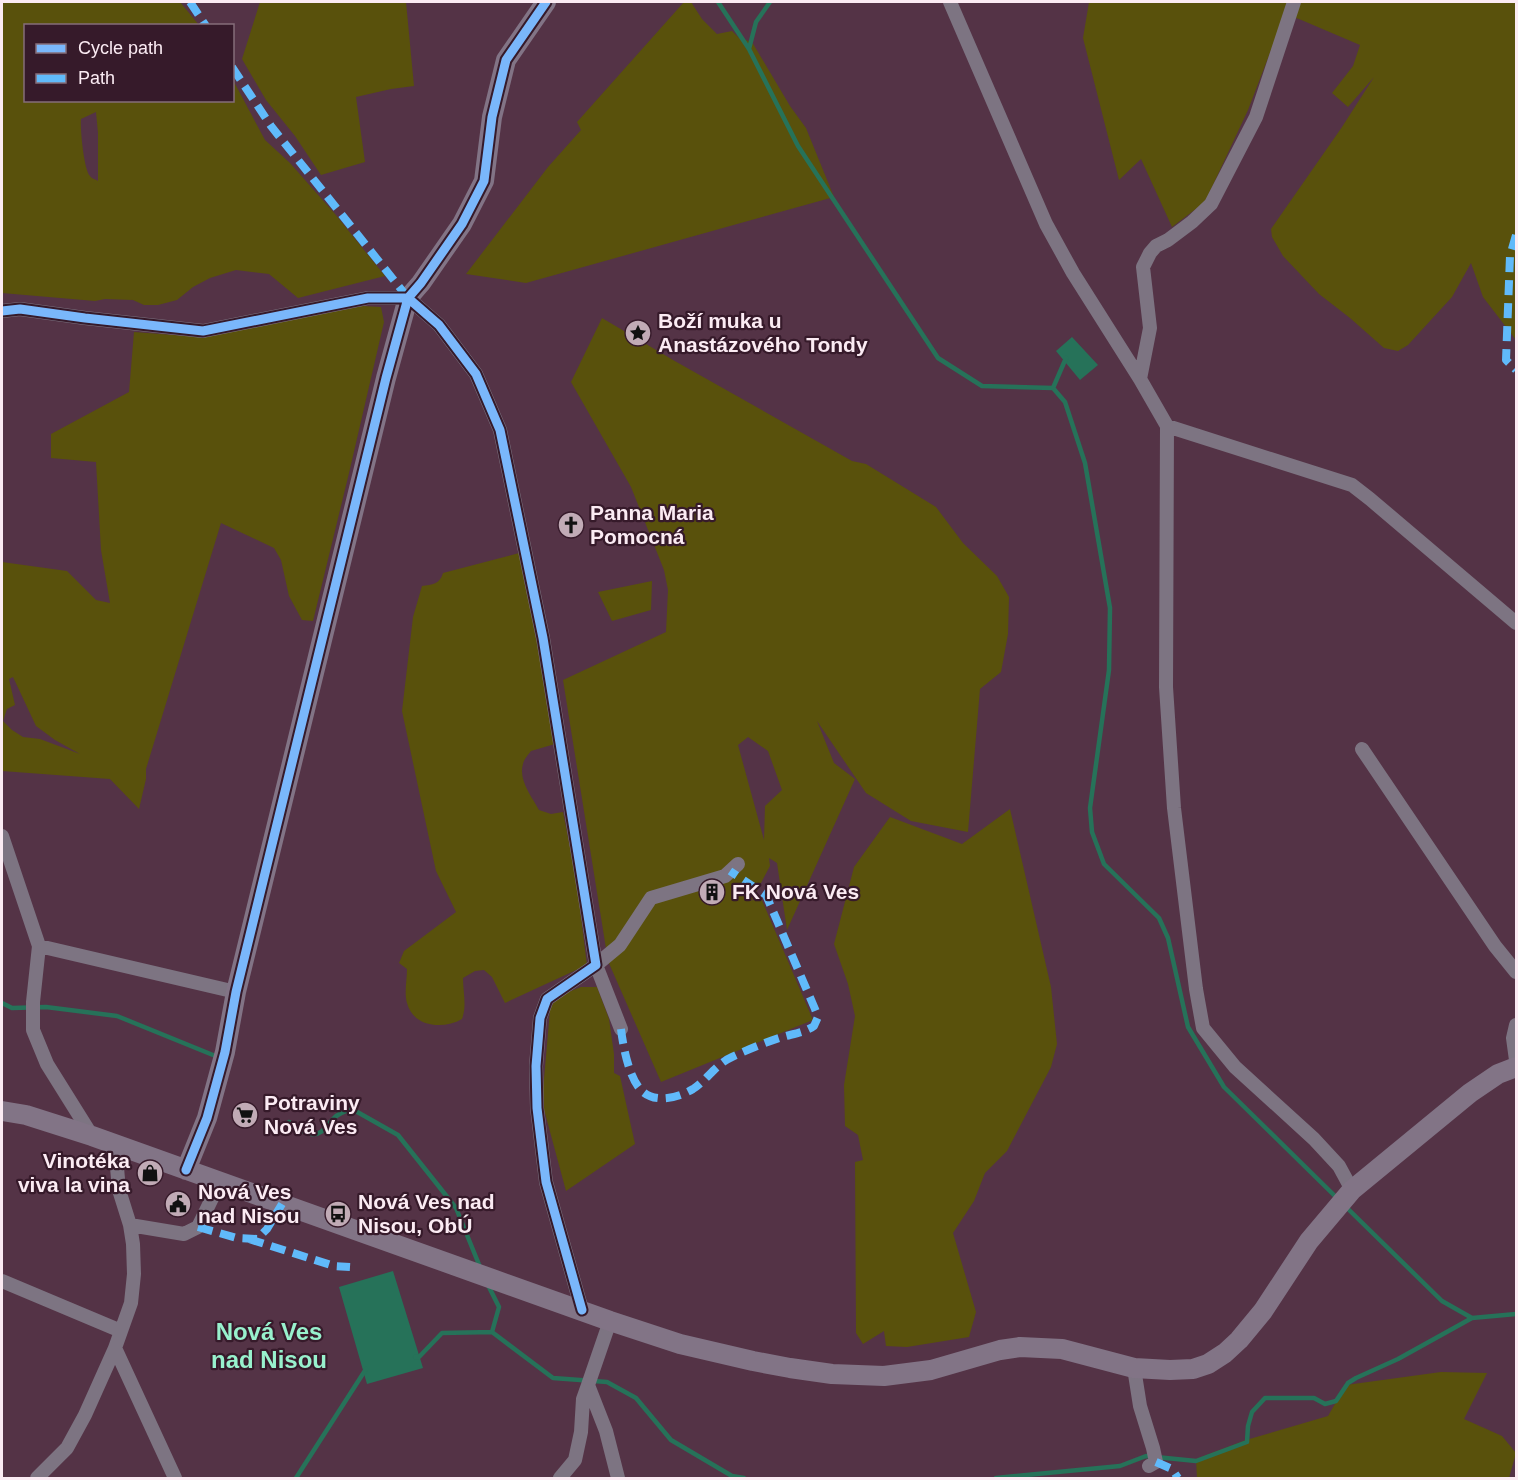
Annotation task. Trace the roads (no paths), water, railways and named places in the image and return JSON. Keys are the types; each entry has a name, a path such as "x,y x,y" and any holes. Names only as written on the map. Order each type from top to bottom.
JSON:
{"street":[{"path":"186,1170 207,1118 220,1072 236,992 386,378 408,298 462,224 484,181 492,117 506,60 546,2"},
{"path":"950,2 1046,224 1073,273 1167,426 1166,687 1174,808 1196,989 1203,1028 1235,1067 1314,1138 1339,1166 1352,1190"},
{"path":"1140,379 1150,328 1143,267 1156,246 1192,222 1211,204 1256,117 1294,2"},
{"path":"2,311 20,309 203,331 368,298 408,298 439,325 476,374 500,430 543,638 596,965 621,1029"},
{"path":"1167,426 1352,485 1516,623"},
{"path":"1362,748 1495,946 1516,972"},
{"path":"2,836 39,946 32,1008 33,1030 47,1064 92,1136"},
{"path":"582,1310 546,1182 537,1108 536,1066 540,1018 547,999 596,965 620,945 651,898 725,876 738,864"},
{"path":"39,946 236,992"},
{"path":"1516,1025 1513,1038 1516,1060"},
{"path":"2,1111 26,1115 92,1136 610,1321 690,1346 753,1361 832,1374 884,1376 931,1370 1000,1350 1020,1347 1062,1349 1134,1368 1170,1370 1208,1364 1226,1353 1263,1311 1309,1241 1352,1190 1470,1093 1498,1074 1516,1067"},
{"path":"37,1479 67,1448 85,1415 115,1348 131,1303 134,1274 130,1225 119,1190 115,1145"},
{"path":"130,1225 184,1234 198,1227 220,1182"},
{"path":"2,1281 121,1331"},
{"path":"560,1479 575,1460 582,1432 583,1399 610,1321"},
{"path":"115,1348 175,1479"},
{"path":"1134,1368 1140,1406 1156,1462 1149,1466"},
{"path":"588,1385 606,1431 618,1479"}],"waterway":[{"path":"718,2 749,49"},
{"path":"770,2 756,22 749,49 798,146 938,358 982,386 1053,388 1065,402 1085,463 1110,608 1109,670 1090,808 1092,832 1104,864 1159,918 1168,938 1188,1027 1224,1087 1338,1199"},
{"path":"1053,388 1066,358"},
{"path":"2,1003 12,1008 46,1007 117,1016 213,1055"},
{"path":"289,1122 305,1132 315,1134 324,1129 338,1115 352,1109 398,1135 456,1208 480,1267"},
{"path":"1344,1205 1442,1301 1472,1318"},
{"path":"487,1283 499,1307 492,1332 553,1378 607,1382 636,1398 671,1440 732,1476 744,1478"},
{"path":"996,1478 1120,1466 1146,1456 1196,1461 1247,1442 1252,1412 1265,1398 1314,1398 1325,1404 1336,1401 1348,1383 1356,1378 1398,1359 1472,1318 1516,1314"},
{"path":"415,1357 419,1357 442,1333 492,1332"},
{"path":"296,1478 366,1369"}],"place":[{"name":"Boží muka u Anastázového Tondy","path":"638,333"},
{"name":"Panna Maria Pomocná","path":"571,525"},
{"name":"FK Nová Ves","path":"712,892"},
{"name":"Potraviny Nová Ves","path":"245,1115"},
{"name":"Vinotéka viva la vina","path":"150,1173"},
{"name":"Nová Ves nad Nisou","path":"178,1204"},
{"name":"Nová Ves nad Nisou, ObÚ","path":"338,1214"}],"district":[{"name":"Nová Ves nad Nisou","path":"269,1346"}]}
